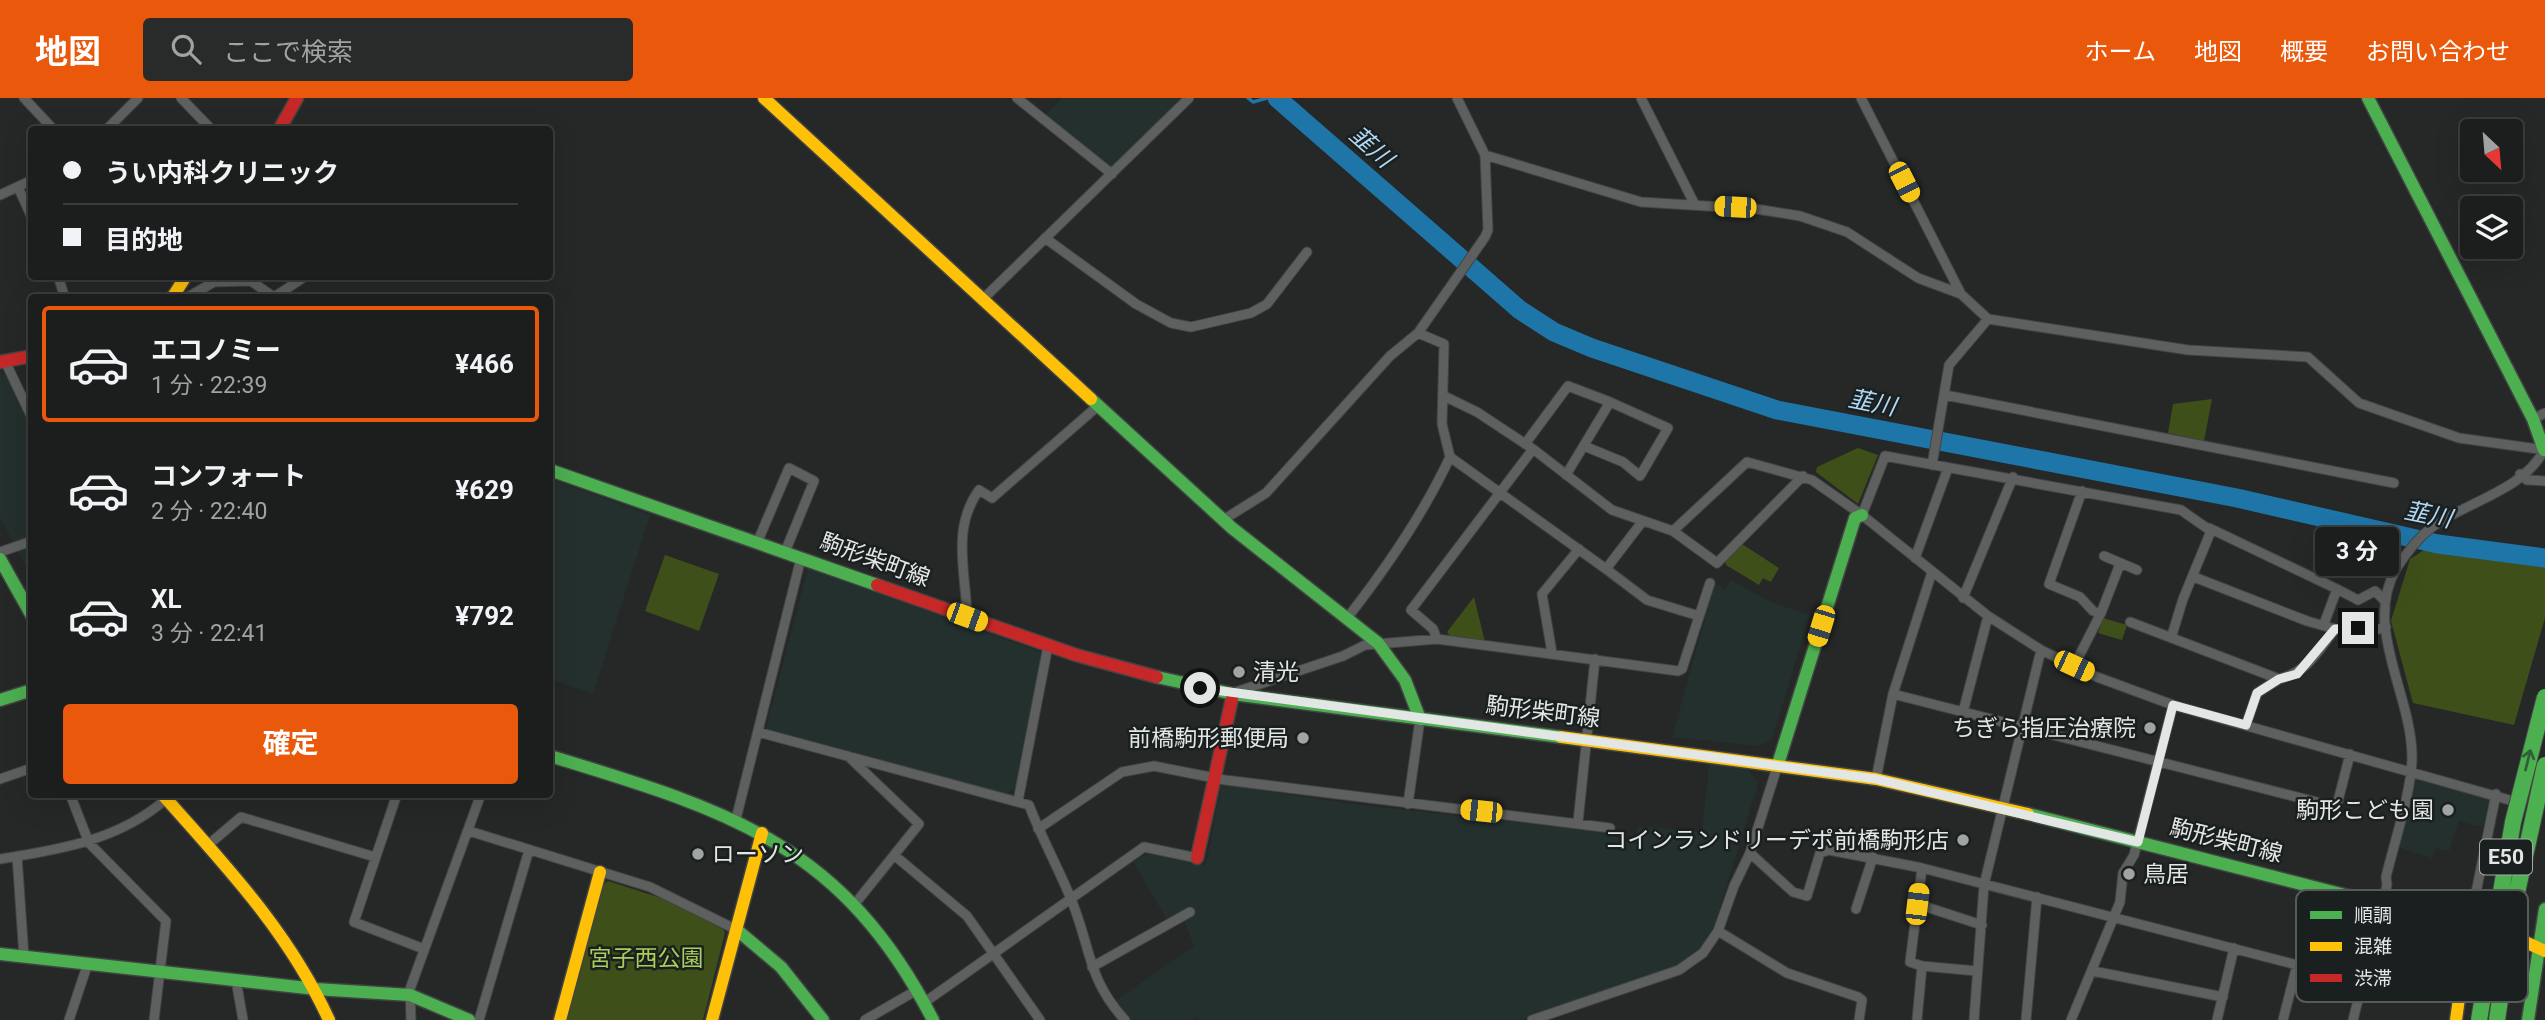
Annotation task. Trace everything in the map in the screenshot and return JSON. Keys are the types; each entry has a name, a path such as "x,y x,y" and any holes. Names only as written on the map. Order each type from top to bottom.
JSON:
{"main road":[{"path":"281,126 297,98"},
{"path":"764,98 843,174 1223,520 1378,643 1405,680 1420,719"},
{"path":"2368,98 2539,416 2545,450"},
{"path":"3,361 28,357"},
{"name":"駒形柴町線","path":"553,471 1048,646 1136,672 1233,694 1876,779 2003,808 2327,890"},
{"path":"1778,764 1855,518 1862,515"},
{"path":"0,559 28,610"},
{"path":"0,700 28,691"},
{"path":"1197,858 1233,694"},
{"name":"E50","path":"2501,890 2510,834 2545,697"},
{"path":"553,757 698,803 762,833 805,862 854,905 894,954 933,1020"},
{"name":"E50","path":"2518,890 2545,765"},
{"path":"165,798 269,914 316,989 329,1020"},
{"path":"712,1020 762,833"},
{"path":"560,1020 600,872"},
{"path":"2528,1020 2542,950 2545,909"},
{"path":"737,930 781,967 823,1020"},
{"path":"0,954 316,989 410,995 469,1020"},
{"path":"2456,1020 2459,1002"},
{"name":"E50","path":"2479,1020 2482,1002"},
{"name":"E50","path":"2497,1020 2500,1002"}],"street":[{"path":"110,126 138,98"},
{"path":"181,98 208,126"},
{"path":"1017,98 1112,174"},
{"path":"983,299 1189,98"},
{"path":"1223,520 1266,493 1390,356 1418,333 1458,272 1473,256 1488,230 1485,155 1457,98"},
{"path":"1641,98 1695,205"},
{"path":"1861,98 1961,294 1988,319 2188,350 2308,357 2359,403 2459,438 2545,450"},
{"path":"30,100 51,126"},
{"path":"1485,155 1641,202 1756,209 1800,216 1847,232 1918,278 1961,294"},
{"path":"0,195 28,182"},
{"path":"18,187 28,209"},
{"path":"1045,238 1136,304 1171,323 1191,327 1251,313 1267,304 1307,252"},
{"path":"279,294 300,280"},
{"path":"193,294 214,282 251,281 270,294"},
{"path":"1932,465 1949,365 1988,319"},
{"path":"1348,617 1397,554 1408,529 1437,485 1450,457 1442,424 1444,344 1418,333"},
{"path":"3,361 28,410"},
{"path":"1437,639 1433,629 1411,610 1501,491 1568,386 1668,428 1640,476 1623,462 1584,446"},
{"path":"1945,395 2394,483"},
{"path":"1444,396 1477,412 1529,447 1612,510 1673,531 1717,563 1802,476"},
{"path":"1566,475 1610,402"},
{"path":"967,617 962,522 975,496 979,490 992,498 1099,405"},
{"path":"2385,890 2412,749 2386,627 2385,601 2397,569 2428,530 2520,474 2545,450"},
{"path":"1862,515 1885,456 2013,477 2181,510 2209,528 2358,600 2375,591 2385,601"},
{"path":"1450,457 1501,491 1647,600 1699,616"},
{"path":"1673,531 1747,462 1802,476 1862,515 1988,616 2041,650 2074,666 2173,705 2496,794 2545,812"},
{"path":"757,543 789,468 814,481 785,552"},
{"path":"1915,558 1948,468"},
{"path":"2520,474 2527,480 2545,481"},
{"path":"1963,597 2013,477"},
{"path":"2082,491 2049,584 2080,597 2092,611 2101,613"},
{"path":"1606,569 1642,522"},
{"path":"2172,635 2211,531 2209,528"},
{"path":"0,552 28,542"},
{"path":"1552,653 1542,594 1579,548"},
{"path":"2104,556 2137,570"},
{"path":"736,819 801,558"},
{"path":"2074,666 2101,613 2120,564"},
{"path":"1876,779 1893,694 1932,572"},
{"path":"2194,578 2335,629 2375,630 2386,627"},
{"path":"1233,694 1378,643 1437,639 1678,671 1682,669 1710,583"},
{"path":"2323,624 2337,589"},
{"path":"1963,712 1988,616"},
{"path":"2130,622 2172,635 2194,648 2279,679"},
{"path":"2246,725 2257,693 2279,679 2297,674 2335,629"},
{"path":"1018,801 1048,646"},
{"path":"1974,1020 1984,885 2041,650"},
{"path":"1578,821 1595,660"},
{"path":"1893,694 2332,806 2338,801 2350,754"},
{"path":"2071,1020 2093,971 2120,898 2123,873 2132,860 2138,842 2173,705"},
{"path":"1408,804 1420,719"},
{"path":"758,732 1018,801 1028,806 1071,899 1092,967 1109,1003 1125,1020"},
{"path":"847,755 919,824 854,905"},
{"path":"1532,1020 1679,970 1703,953 1718,931 1734,886 1750,853 1778,764"},
{"path":"1038,829 1130,769 1154,766 1408,804 1578,821 1610,828"},
{"path":"0,779 28,769"},
{"path":"2477,890 2496,794"},
{"path":"72,798 89,843 166,921 155,1020"},
{"path":"0,859 89,843 152,810 163,798"},
{"path":"396,798 354,922 424,949"},
{"path":"411,1020 410,995 424,949 480,798"},
{"path":"208,845 241,817 374,857"},
{"path":"469,831 662,892 737,930"},
{"path":"865,1020 921,996 995,955 1144,847 1197,858"},
{"path":"479,1020 530,850"},
{"path":"1750,853 1793,892 1807,896 1820,853 1829,850 1922,868 2296,964"},
{"path":"894,855 967,916 1040,1020"},
{"path":"17,856 24,957"},
{"path":"1856,909 1873,857"},
{"path":"1922,868 1910,962 1922,966 1978,971"},
{"path":"2026,1020 2037,897"},
{"path":"1917,904 1982,925"},
{"path":"1092,967 1191,912"},
{"path":"1718,931 1787,973 1858,996 1862,1000 1859,1020"},
{"path":"2217,1020 2234,948"},
{"path":"69,1020 88,963"},
{"path":"1917,1020 1922,966"},
{"path":"2283,1020 2296,968"},
{"path":"2093,971 2223,997"},
{"path":"236,980 243,1020"},
{"path":"2353,1020 2358,1002"}],"shaded area":[{"path":"1062,98 1182,98 1145,137 1113,166 1108,166 1046,115"},
{"path":"0,374 7,375 28,422 28,571 0,517"},
{"path":"553,480 650,515 593,694 553,680"},
{"path":"808,568 1043,653 1017,787 1005,795 769,732 766,728"},
{"path":"1731,580 1771,602 1810,615 1772,739 1759,746 1672,737 1715,583 1725,590"},
{"path":"1709,764 1748,769 1758,784 1712,933 1701,949 1685,963 1521,1020 1200,1020 1197,1017 1193,1020 1131,1020 1115,1001 1194,946 1181,913 1167,920 1133,861 1147,854 1206,865 1221,787 1226,785 1351,804 1578,829 1611,835 1634,844 1638,826 1702,832"},
{"name":"駒形こども園","path":"2416,777 2491,799 2483,827 2459,821 2449,851 2436,848 2432,858 2398,847"}],"green space":[{"path":"2212,399 2204,441 2168,433 2173,404"},
{"path":"1858,448 1878,455 1858,504 1816,472 1817,467"},
{"path":"1742,544 1779,568 1771,582 1763,578 1759,585 1726,565 1725,560"},
{"path":"2424,550 2545,567 2545,618 2514,725 2413,703 2391,621 2410,559"},
{"path":"665,555 719,574 699,631 645,611"},
{"path":"1474,597 1485,642 1451,637 1447,632"},
{"path":"2103,618 2127,625 2122,640 2098,633"},
{"name":"宮子西公園","path":"608,881 667,900 723,929 725,933 703,1020 566,1020 603,885"}],"waterway":[{"path":"1248,98 1253,102 1267,98"},
{"name":"韮川","path":"1277,98 1520,310 1554,332 1592,348 1777,410 2237,498 2438,544 2545,558"}],"traffic: fast":[{"path":"2368,98 2533,419 2544,450"},
{"path":"1091,399 1232,528 1378,643 1405,680 1420,719"},
{"path":"553,471 877,585"},
{"path":"1778,764 1855,518 1862,515"},
{"path":"0,559 28,609"},
{"path":"1157,677 1233,694 1561,737"},
{"path":"0,700 28,691"},
{"path":"2501,890 2513,822 2545,697"},
{"path":"553,757 672,795 725,817 774,842 818,873 860,912 898,960 933,1020"},
{"path":"2518,890 2545,765"},
{"path":"2028,814 2325,890"},
{"path":"2528,1020 2545,909"},
{"path":"737,930 781,967 823,1020"},
{"path":"0,954 316,989 410,995 469,1020"},
{"path":"2479,1020 2482,1002"},
{"path":"2497,1020 2500,1002"}],"traffic: slow":[{"path":"764,98 1091,399"},
{"path":"175,294 183,280"},
{"path":"1561,737 1876,779 2028,814"},
{"path":"166,798 232,874 275,929 313,988 329,1020"},
{"path":"712,1020 762,833"},
{"path":"560,1020 600,872"},
{"path":"2528,943 2545,951"},
{"path":"2456,1020 2459,1002"}],"traffic: jam":[{"path":"281,126 297,98"},
{"path":"0,362 28,357"},
{"path":"877,585 1076,655 1157,677"},
{"path":"1197,858 1233,694"}],"place":[{"name":"清光","path":"1239,672"},
{"name":"ちぎら指圧治療院","path":"2150,728"},
{"name":"前橋駒形郵便局","path":"1303,738"},
{"name":"駒形こども園","path":"2448,810"},
{"name":"コインランドリーデポ前橋駒形店","path":"1963,840"},
{"name":"ローソン","path":"698,854"},
{"name":"鳥居","path":"2129,874"}],"route":[{"path":"1200,688 1399,717 1778,764 1876,779 2138,842 2173,705 2246,725 2257,693 2279,679 2297,674 2335,629 2358,628"}]}
